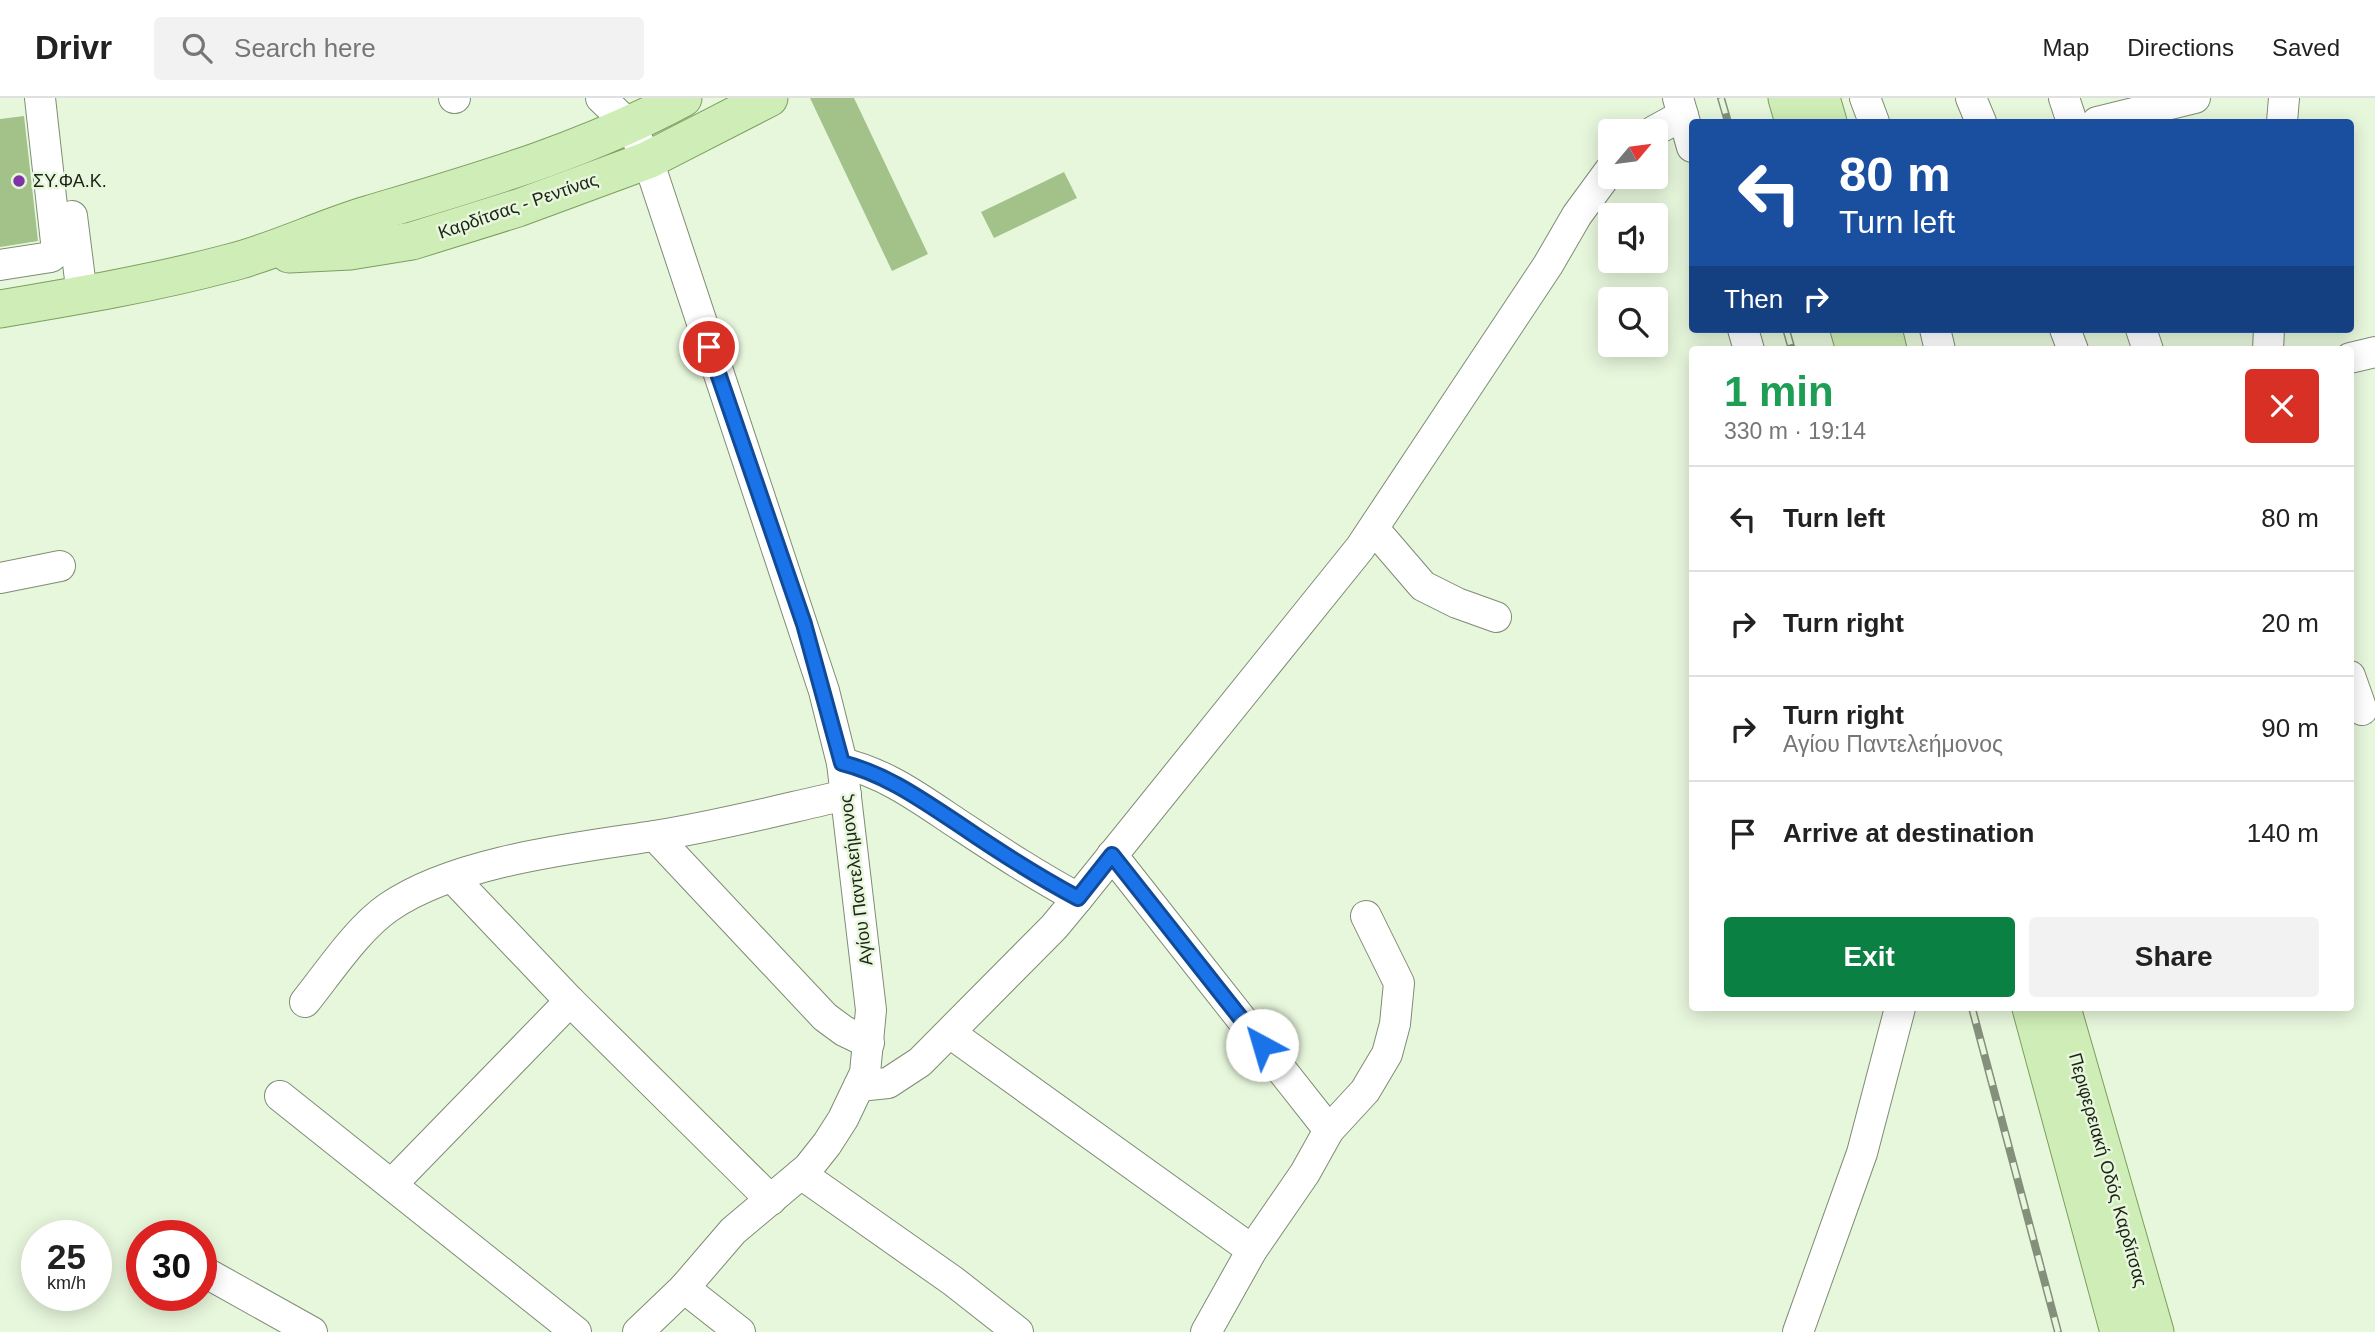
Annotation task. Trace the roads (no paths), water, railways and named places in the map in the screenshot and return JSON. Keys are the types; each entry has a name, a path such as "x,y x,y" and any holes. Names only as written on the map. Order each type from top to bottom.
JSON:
{"main road":[{"name":"Καρδίτσας - Ρεντίνας","path":"0,309 82,295 251,257 334,225 485,181 630,126 682,98"},
{"name":"Καρδίτσας - Ρεντίνας","path":"251,257 350,251 412,242 518,208 648,160 769,98"},
{"path":"1787,98 1793,119"},
{"path":"1822,98 1827,119"},
{"name":"Περιφερειακή Οδός Καρδίτσας","path":"2032,1011 2119,1332"},
{"name":"Περιφερειακή Οδός Καρδίτσας","path":"2063,1011 2155,1332"}],"street":[{"path":"0,265 51,257 57,251 40,98"},
{"path":"57,98 82,295"},
{"name":"Αγίου Παντελεήμονος","path":"600,98 630,126 648,160 804,624 842,763 871,994 865,1073 835,1132 801,1174 733,1231 684,1288 638,1332"},
{"path":"1865,98 1873,119"},
{"path":"1970,98 1980,119"},
{"path":"2064,98 2072,119"},
{"path":"2109,119 2195,98"},
{"path":"2282,119 2284,98"},
{"path":"1668,119 1681,107 1689,136"},
{"path":"859,1086 879,1086 899,1078 950,1033 1054,927 1078,898 1295,632 1374,529 1598,186"},
{"path":"2354,357 2375,352"},
{"path":"1374,529 1423,586 1457,603 1496,617"},
{"path":"0,578 60,566"},
{"path":"2354,687 2362,710"},
{"path":"842,763 864,768 899,785 1038,877 1078,898"},
{"path":"305,1002 372,920 412,894 453,878 548,854 655,836 846,795"},
{"path":"655,836 825,1017 844,1031 869,1043"},
{"path":"1112,855 1329,1129"},
{"path":"453,878 570,1001 771,1200"},
{"path":"1206,1332 1252,1250 1305,1173 1329,1129 1356,1102 1377,1073 1395,1024 1399,983 1366,916"},
{"path":"392,1184 570,1001"},
{"path":"1798,1332 1862,1153 1899,1011"},
{"path":"950,1033 1252,1250"},
{"path":"280,1096 576,1332"},
{"path":"801,1174 953,1281 1018,1332"},
{"path":"217,1279 312,1332"},
{"path":"684,1288 740,1332"}],"railway":[{"path":"1721,98 1727,119"},
{"path":"1787,333 1791,346"},
{"path":"1973,1011 2058,1332"}],"place":[{"name":"ΣΥ.ΦΑ.Κ.","path":"19,181"}]}
